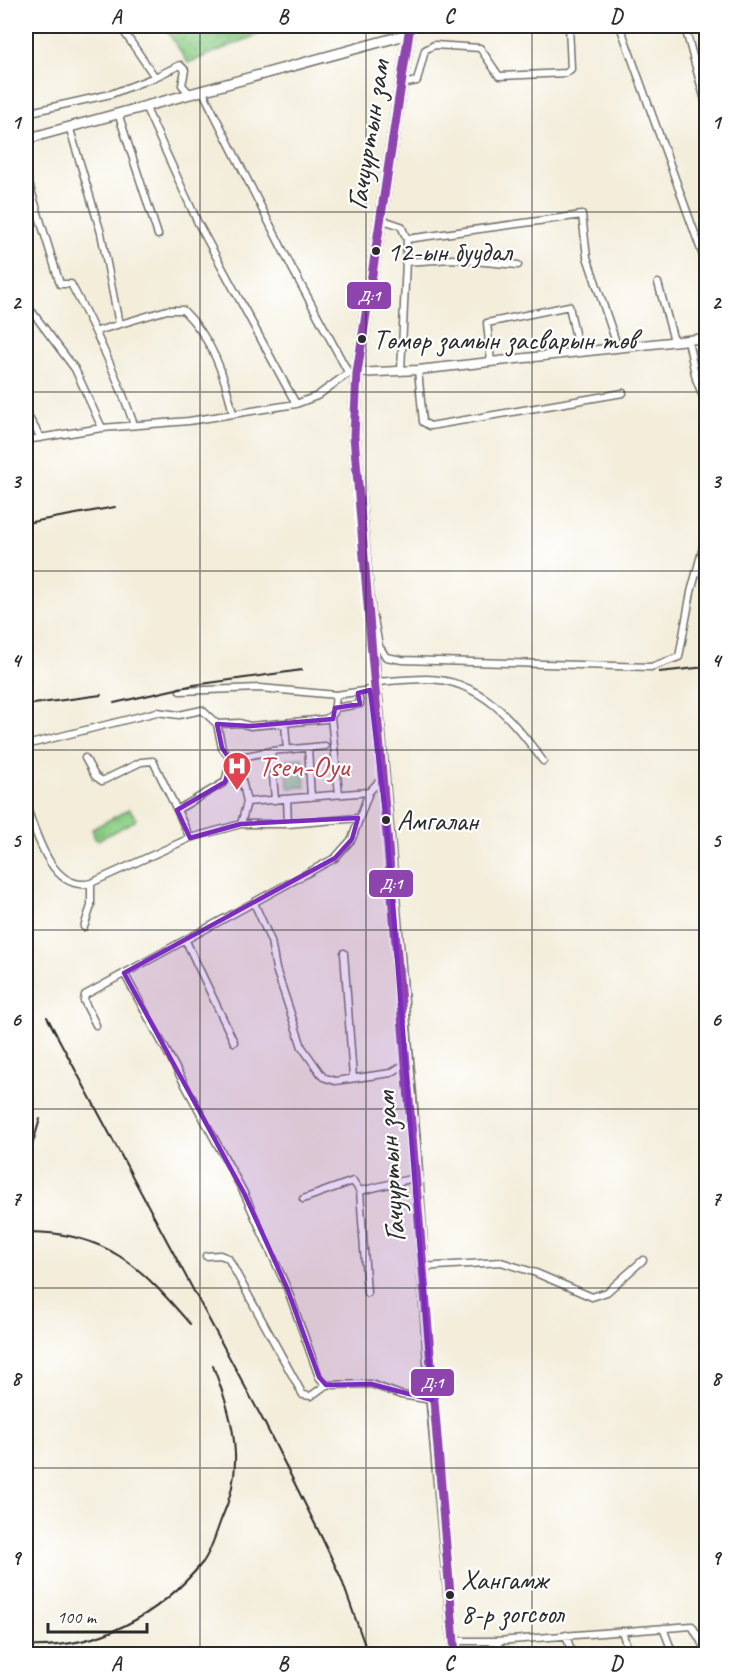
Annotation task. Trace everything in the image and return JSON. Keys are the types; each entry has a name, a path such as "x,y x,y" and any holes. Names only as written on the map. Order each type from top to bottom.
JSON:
{"highway":[{"name":"Гачууртын зам","path":"409,30 402,84 352,373 354,436 373,686 414,1136 414,1178 421,1267 455,1654"}],"main road":[{"path":"26,140 409,30"}],"street":[{"path":"120,26 155,77"},
{"path":"402,84 417,81 425,50 434,45 480,48 499,76 566,73 571,69 569,26"},
{"path":"620,26 706,264"},
{"path":"682,26 686,31 706,104"},
{"path":"26,112 111,94 182,65 185,70 182,85 190,94"},
{"path":"202,90 352,373"},
{"path":"145,106 198,223 296,404"},
{"path":"118,113 158,236"},
{"path":"69,126 101,233 119,324"},
{"path":"26,174 60,284 71,284 97,331 117,375 134,425"},
{"path":"406,239 582,215 587,257 618,348"},
{"path":"379,219 401,226 406,239 401,371"},
{"path":"405,262 452,259 518,265"},
{"path":"658,283 674,342"},
{"path":"491,362 487,323 569,306 579,352"},
{"path":"30,309 72,364 102,428"},
{"path":"97,331 166,310 183,310 195,321 214,352 233,414"},
{"path":"26,440 102,428 233,414 296,404 317,396 352,373 418,370 706,338"},
{"path":"688,340 698,386 706,404"},
{"path":"418,370 423,422 430,426 623,393"},
{"path":"26,412 41,438"},
{"path":"369,611 379,646 386,657 651,667 679,657 691,592 705,540"},
{"path":"180,691 260,688 336,695 358,693 373,686 428,679 446,681 482,695 514,721 543,761"},
{"path":"335,708 360,704 358,693"},
{"path":"336,695 335,708 331,717 339,794"},
{"path":"26,745 157,712 179,716 202,710 218,724 222,748 240,771 247,802 241,824"},
{"path":"218,724 240,723 250,726 285,724 331,717"},
{"path":"285,724 287,750"},
{"path":"231,759 271,751 325,746"},
{"path":"308,748 311,797"},
{"path":"271,751 275,800"},
{"path":"85,758 95,776 102,781 141,762 153,761 190,838"},
{"path":"177,810 225,782 231,759"},
{"path":"96,1025 83,998 124,973 255,905 335,858 352,839 369,792 382,778"},
{"path":"247,802 369,792"},
{"path":"287,799 288,824"},
{"path":"26,805 45,852 64,879 77,885 91,883 190,838 241,824 288,824 358,818"},
{"path":"84,927 91,906 91,883"},
{"path":"255,905 271,941 276,969 302,1047 323,1077 335,1081 391,1073 406,1063"},
{"path":"186,940 234,1042"},
{"path":"344,953 353,1078"},
{"path":"124,973 244,1193 287,1288 319,1377 326,1385"},
{"path":"360,1191 414,1178"},
{"path":"303,1199 353,1181 360,1191 368,1293"},
{"path":"207,1256 220,1255 228,1258 303,1395 311,1396 326,1385 371,1384 400,1395 432,1400"},
{"path":"421,1267 509,1264 592,1297 607,1292 643,1260"},
{"path":"454,1641 497,1641 692,1626 706,1650"},
{"path":"663,1628 673,1654"},
{"path":"621,1631 629,1654"},
{"path":"566,1635 572,1654"},
{"path":"497,1641 500,1654"}],"highlighted area":[{"path":"370,690 386,818 432,1400 371,1384 326,1385 319,1377 287,1288 244,1193 124,973 335,858 352,839 358,818 241,824 190,838 177,810 225,782 231,761 222,748 217,724 250,726 333,719 335,708 360,704 358,693"}],"green space":[{"path":"164,26 279,26 188,63"},
{"path":"303,758 305,787 288,788 286,759"},
{"path":"129,809 136,818 135,821 98,840 95,839 92,829"}],"railway":[{"path":"26,523 115,507"},
{"path":"659,672 706,667"},
{"path":"114,703 194,685 302,670"},
{"path":"26,705 101,695"},
{"path":"47,1017 264,1422 341,1578 368,1654"},
{"path":"26,1166 40,1119"},
{"path":"26,1232 54,1233 78,1238 120,1256 155,1285 190,1324"},
{"path":"26,1646 52,1646 77,1642 124,1626 146,1614 166,1599 203,1562 227,1504 232,1488 235,1463 230,1420 225,1398 213,1366"}],"transit line":[{"name":"Д:1","path":"410,26 357,373 354,436 455,1654"}],"place":[{"name":"12-ын буудал","path":"376,251"},
{"name":"Төмөр замын засварын төв","path":"362,339"},
{"name":"Tsen-Oyu","path":"237,792"},
{"name":"Амгалан","path":"386,820"},
{"name":"Хангамж 8-р зогсоол","path":"450,1595"}]}
